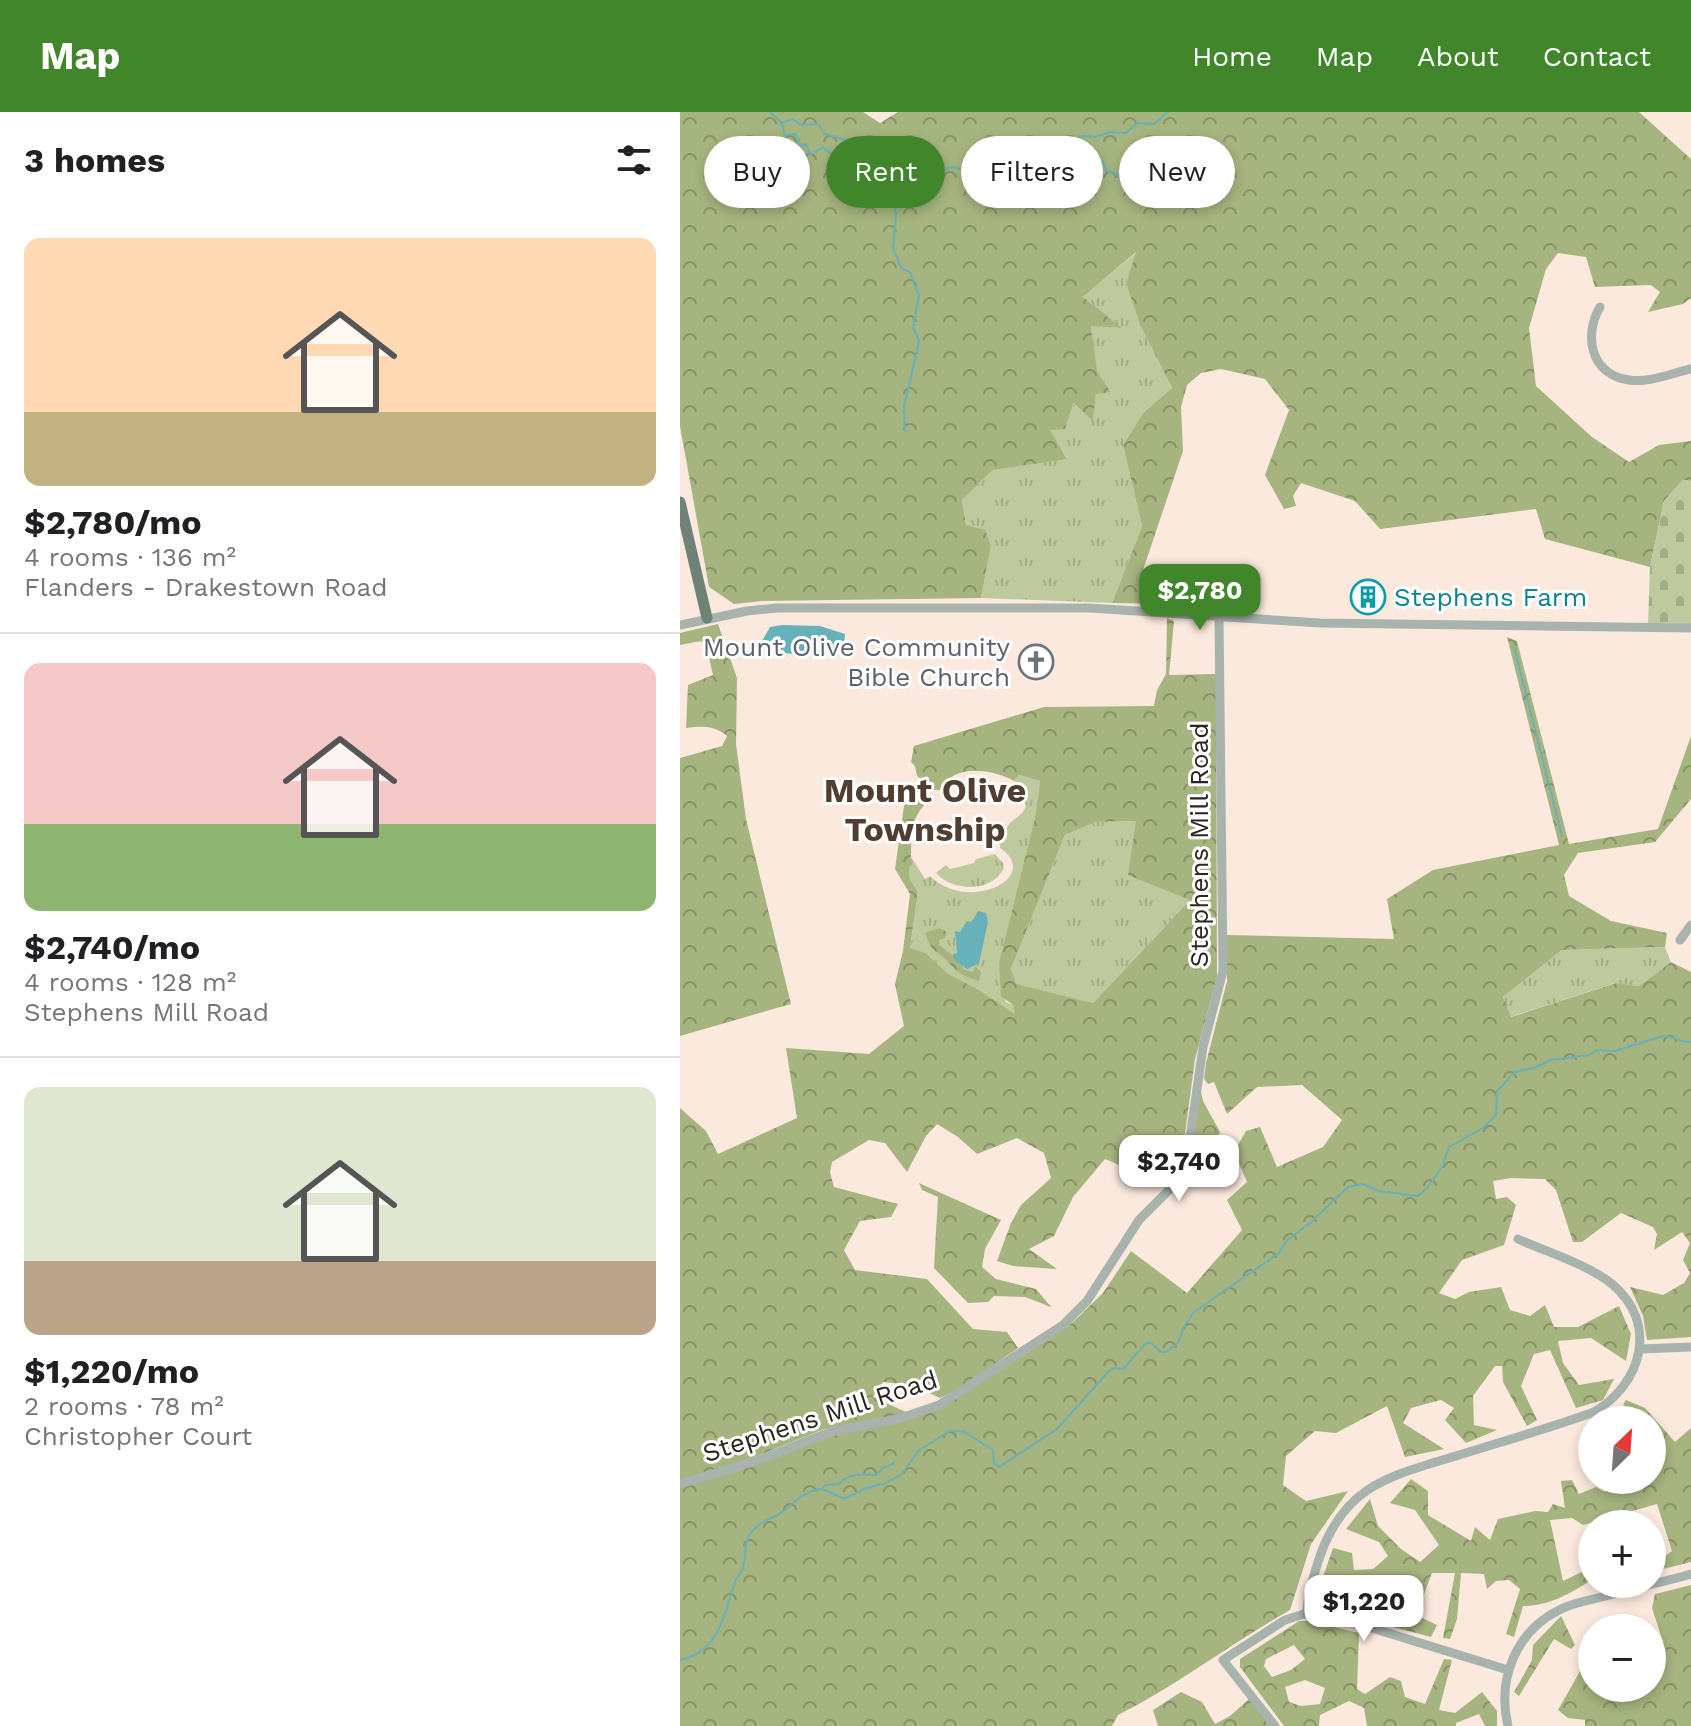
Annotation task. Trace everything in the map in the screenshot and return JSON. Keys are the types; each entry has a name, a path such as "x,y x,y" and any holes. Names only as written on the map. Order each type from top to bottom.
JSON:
{"main road":[{"path":"680,502 707,618"}],"street":[{"path":"1600,307 1591,327 1591,342 1598,361 1613,375 1639,381 1691,369"},
{"path":"680,625 747,611 797,607 1090,608 1320,623 1691,628"},
{"name":"Stephens Mill Road","path":"680,1484 759,1460 830,1432 898,1419 939,1405 1078,1313 1139,1220 1181,1178 1187,1159 1203,1047 1223,971 1219,618"},
{"path":"1680,940 1691,925"},
{"path":"1307,1613 1308,1594 1326,1539 1346,1508 1365,1492 1403,1472 1594,1412 1607,1405 1634,1372 1640,1349 1639,1333 1629,1303 1613,1285 1592,1272 1518,1239"},
{"path":"1640,1349 1691,1347"},
{"path":"1508,1726 1504,1694 1508,1670 1532,1629 1559,1610 1691,1574"},
{"path":"1275,1726 1223,1660 1285,1620 1307,1613 1336,1617 1508,1670"}],"green space":[{"path":"680,112 863,112 880,123 898,112 1639,112 1691,159 1691,298 1683,304 1648,312 1660,292 1651,285 1595,287 1586,257 1558,253 1546,269 1529,328 1536,386 1592,437 1629,462 1659,445 1691,441 1691,481 1683,480 1664,501 1650,567 1545,539 1536,509 1380,529 1355,501 1301,483 1293,496 1296,506 1284,509 1265,475 1289,410 1265,379 1221,369 1201,373 1187,385 1181,407 1183,451 1140,579 1172,604 1112,603 1142,526 1123,445 1143,413 1172,388 1140,325 1126,284 1136,252 1083,297 1122,328 1091,326 1097,371 1111,392 1096,394 1093,421 1073,403 1065,429 1050,430 1067,459 993,470 962,500 966,525 985,530 991,546 981,598 734,604 709,587 680,426"},
{"path":"1138,251 1126,284 1140,325 1172,388 1143,413 1123,445 1142,526 1112,603 981,598 991,546 966,525 962,500 993,470 1067,458 1049,430 1072,403 1093,420 1096,393 1111,391 1096,371 1091,325 1120,328 1083,297"},
{"path":"1683,480 1691,481 1691,624 1648,623 1650,567 1664,501"},
{"path":"1167,618 1174,621 1169,675 1216,674 1217,977 1195,1059 1181,1164 1169,1186 1153,1164 1136,1172 1105,1159 1073,1197 1054,1236 1029,1249 1057,1269 1013,1266 997,1261 1021,1205 1051,1178 1044,1153 1017,1138 977,1154 937,1124 926,1136 907,1172 885,1143 869,1140 832,1162 830,1172 834,1187 898,1204 891,1217 860,1221 844,1250 855,1270 927,1279 973,1329 1007,1332 1018,1348 940,1398 912,1385 883,1382 873,1397 908,1413 824,1429 757,1456 680,1481 680,1108 706,1131 718,1154 797,1118 786,1048 869,1054 904,1026 895,984 903,951 910,894 895,869 906,792 913,793 924,805 914,823 912,835 909,874 918,892 910,948 926,953 947,973 1015,1014 1013,1005 1001,996 999,962 1035,817 1040,781 1019,775 1014,781 985,771 974,771 954,776 940,790 933,790 917,776 911,762 914,746 1044,707 1154,706 1157,690 1166,674","holes":["1136,821 1128,875 1190,900 1093,1003 1016,984 1011,969 1065,835 1096,822"]},
{"path":"718,624 737,678 736,744 746,819 791,1004 680,1036 680,758 722,746 727,736 708,727 686,728 688,685 713,675 708,653 701,641 680,645 680,633"},
{"path":"1507,637 1517,641 1569,844 1658,829 1691,736 1691,799 1655,842 1578,853 1564,875 1569,896 1611,921 1667,933 1665,947 1562,950 1503,997 1511,1017 1616,983 1639,986 1671,962 1691,972 1691,1337 1647,1340 1643,1316 1630,1287 1663,1295 1684,1283 1690,1273 1683,1260 1690,1243 1682,1232 1654,1250 1657,1234 1653,1227 1621,1213 1582,1242 1573,1242 1556,1190 1545,1179 1493,1181 1496,1199 1507,1197 1516,1205 1504,1245 1462,1260 1439,1293 1455,1299 1469,1292 1501,1287 1510,1310 1530,1316 1545,1305 1554,1327 1578,1327 1619,1306 1631,1334 1626,1361 1591,1338 1558,1341 1563,1363 1579,1385 1614,1379 1603,1400 1576,1408 1550,1350 1534,1354 1521,1386 1537,1420 1527,1426 1503,1382 1502,1366 1495,1366 1473,1396 1474,1425 1497,1430 1466,1443 1445,1420 1454,1408 1441,1400 1411,1408 1403,1423 1444,1449 1405,1457 1387,1406 1336,1433 1315,1431 1286,1456 1283,1485 1306,1501 1348,1491 1311,1544 1290,1610 1162,1691 1118,1715 1112,1726 680,1726 680,1488 818,1439 916,1417 1072,1323 1103,1293 1131,1251 1187,1293 1242,1230 1227,1200 1247,1182 1234,1152 1246,1131 1260,1127 1277,1167 1323,1147 1342,1120 1302,1085 1257,1087 1227,1114 1214,1082 1208,1084 1204,1079 1227,981 1226,935 1394,939 1387,899 1433,870 1559,845"},
{"path":"1019,775 1040,781 1035,817 999,962 1006,1002 1013,1005 1016,1015 947,973 926,953 910,949 918,892 910,880 908,867 911,857 925,879 930,876 946,887 963,892 996,887 1007,880 1013,870 1011,859 1000,848 1001,827 1003,825 1006,830 1026,805 1020,793 1023,789 1014,781"},
{"path":"1136,821 1190,900 1093,1003 1016,985 1011,969 1065,835 1096,822"},
{"path":"995,854 1004,868 991,882 982,886 952,884 936,873 946,865 950,869"},
{"path":"939,928 947,932 945,938 939,940 939,945 962,962 963,969 973,972 975,966 981,972 979,981 960,973 931,947 925,933"},
{"path":"1665,947 1671,962 1639,986 1615,983 1510,1017 1503,997 1562,950"},
{"path":"1200,1088 1203,1101 1220,1132 1214,1148 1193,1144"},
{"path":"919,1183 1001,1220 985,1249 982,1267 996,1279 1036,1289 1051,1307 1025,1297 994,1296 988,1302 968,1303 934,1268 938,1197 922,1190"},
{"path":"1626,1400 1640,1406 1625,1406"},
{"path":"1691,1428 1691,1562 1666,1568 1666,1556 1672,1551 1666,1532 1666,1510 1659,1510 1657,1504 1636,1510 1578,1510 1578,1522 1572,1518 1550,1520 1563,1581 1578,1574 1578,1588 1551,1601 1523,1606 1514,1637 1506,1634 1520,1589 1509,1580 1496,1581 1487,1589 1484,1574 1461,1573 1457,1619 1450,1639 1443,1638 1455,1573 1432,1573 1416,1615 1437,1625 1431,1637 1322,1608 1316,1597 1333,1548 1352,1553 1354,1570 1373,1569 1388,1556 1379,1542 1346,1529 1370,1499 1378,1526 1401,1549 1420,1562 1439,1545 1415,1510 1390,1503 1411,1479 1428,1491 1428,1515 1471,1541 1475,1527 1490,1540 1498,1519 1535,1511 1548,1512 1553,1504 1565,1508 1561,1481 1572,1480 1578,1494 1666,1494 1666,1432 1675,1442"},
{"path":"1691,1585 1691,1726 1585,1726 1585,1720 1568,1718 1558,1710 1578,1675 1578,1702 1666,1702 1666,1614 1654,1614 1652,1608 1654,1598 1666,1598 1666,1591"},
{"path":"1561,1616 1575,1645 1571,1649 1554,1639 1519,1696 1514,1692 1532,1660 1533,1645"},
{"path":"1299,1621 1359,1633 1357,1689 1365,1694 1390,1677 1401,1681 1405,1697 1425,1704 1444,1659 1452,1660 1439,1710 1455,1713 1482,1692 1497,1711 1497,1726 1485,1726 1479,1714 1456,1723 1456,1726 1367,1726 1364,1708 1349,1701 1320,1715 1319,1726 1284,1726 1240,1667 1240,1659","holes":["1294,1645 1305,1659 1291,1670 1272,1677 1264,1666 1266,1659","1305,1680 1325,1688 1320,1704 1301,1706 1289,1702 1285,1687"]},
{"path":"1181,1692 1202,1702 1215,1724 1230,1716 1249,1699 1270,1726 1158,1726 1153,1710"}],"water":[{"path":"820,626 845,634 844,646 806,654 767,649 762,641 770,627"},
{"path":"978,911 986,913 988,922 979,963 967,969 954,959 953,954 957,953 955,931 960,932 967,921 972,922"}],"waterway":[{"path":"770,112 782,123 792,119 802,125 818,124 825,134 866,146 887,164 895,188 905,195 912,195 948,168 954,167 978,177 1002,157 1033,153 1083,136 1126,133 1137,123 1154,124 1168,112"},
{"path":"782,124 785,135 795,134 799,139 797,147 806,144 810,155 823,147 826,150"},
{"path":"1103,162 1106,171 1119,177"},
{"path":"895,208 893,248 901,268 910,272 919,296 913,327 919,341 904,407 905,431"},
{"path":"1514,647 1562,836"},
{"path":"680,1660 703,1649 718,1632 743,1566 750,1534 802,1496 822,1489 843,1498 887,1483 902,1474 919,1450 950,1431 963,1431 993,1450 994,1463 999,1467 1057,1429 1108,1372 1114,1368 1123,1369 1146,1343 1151,1343 1161,1352 1178,1343 1194,1312 1279,1253 1286,1241 1348,1187 1363,1184 1379,1191 1418,1196 1442,1167 1449,1147 1483,1128 1496,1115 1497,1091 1515,1072 1537,1067 1550,1060 1589,1055 1597,1050 1615,1051 1663,1036 1691,1042"},
{"path":"822,1489 825,1485 839,1484 851,1476 876,1475 894,1463"}],"place":[{"name":"Stephens Farm","path":"1368,597"},
{"name":"Mount Olive Community Bible Church","path":"1036,662"}],"district":[{"name":"Mount Olive Township","path":"925,810"}]}
